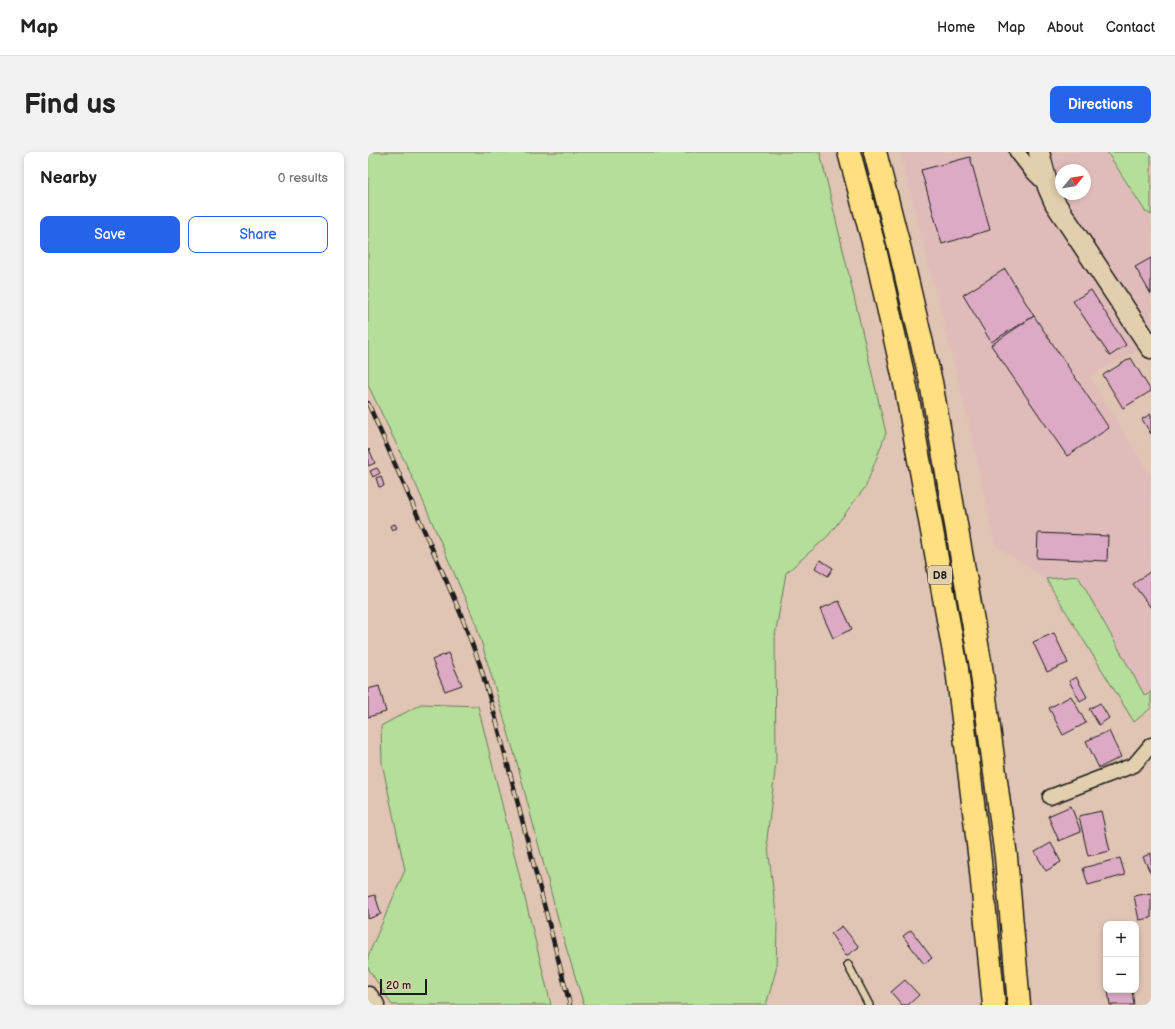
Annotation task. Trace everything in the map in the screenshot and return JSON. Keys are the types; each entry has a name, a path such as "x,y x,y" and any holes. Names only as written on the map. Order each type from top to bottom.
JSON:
{"highway":[{"name":"D8","path":"849,152 875,249 906,388 957,669 980,862 994,1005"},
{"name":"D8","path":"875,152 931,382 979,659 1006,857 1019,1005"}],"street":[{"path":"1018,152 1031,170 1048,187"},
{"path":"1039,152 1048,187 1065,221 1151,348"},
{"path":"1050,798 1134,765 1151,745"},
{"path":"368,997 374,1005"}],"lane":[{"path":"848,965 869,1005"}],"shaded area":[{"path":"900,152 1107,152 1145,211 1151,215 1151,344 1089,376 1151,477 1151,692 1145,697 1078,576 1046,579 995,545 969,423"}],"green space":[{"path":"368,152 820,152 886,433 866,486 828,536 786,573 775,636 776,762 767,839 777,922 776,970 766,1005 584,1005 562,934 516,759 476,624 417,487 368,385"},
{"path":"1107,152 1151,152 1151,215 1145,211"},
{"path":"1078,576 1145,696 1151,692 1151,708 1134,722 1046,579"},
{"path":"421,704 478,706 551,1005 392,1005 368,968 368,956 405,870 382,763 381,726"}],"building":[{"path":"970,157 990,230 942,244 921,170"},
{"path":"1151,258 1151,294 1135,267"},
{"path":"1005,269 1034,316 991,342 963,295"},
{"path":"1091,290 1126,345 1110,356 1073,301"},
{"path":"1034,316 1109,428 1067,456 991,345"},
{"path":"1131,358 1151,391 1123,408 1103,375"},
{"path":"1151,414 1151,434 1142,419"},
{"path":"369,449 375,463 368,466 368,450"},
{"path":"377,468 380,473 373,477 370,471"},
{"path":"381,476 384,486 379,487 376,478"},
{"path":"395,524 397,528 392,530 390,526"},
{"path":"1038,533 1108,536 1107,561 1037,558"},
{"path":"820,560 833,568 828,576 815,568"},
{"path":"1151,571 1151,608 1133,584"},
{"path":"839,601 852,629 833,638 820,609"},
{"path":"1054,633 1068,663 1047,672 1033,642"},
{"path":"448,653 462,685 445,691 432,660"},
{"path":"1076,677 1087,697 1080,701 1069,681"},
{"path":"379,686 386,712 368,717 368,689"},
{"path":"1071,696 1086,723 1063,735 1049,708"},
{"path":"1100,703 1109,718 1099,725 1089,709"},
{"path":"1109,731 1121,757 1099,768 1086,741"},
{"path":"1071,806 1081,832 1059,841 1048,816"},
{"path":"1101,811 1110,851 1088,856 1079,816"},
{"path":"1051,843 1061,862 1046,871 1035,852"},
{"path":"1151,853 1151,874 1143,857"},
{"path":"1120,858 1125,875 1088,885 1083,868"},
{"path":"1151,893 1151,918 1139,920 1134,896"},
{"path":"375,895 381,914 368,919 368,897"},
{"path":"842,926 859,947 846,956 831,934"},
{"path":"911,930 932,958 924,964 903,936"},
{"path":"905,980 919,995 908,1005 902,1005 891,992"},
{"path":"1108,993 1132,993 1134,1005 1110,1005"}],"railway":[{"path":"368,403 460,612 480,665 497,723 570,1005"}]}
